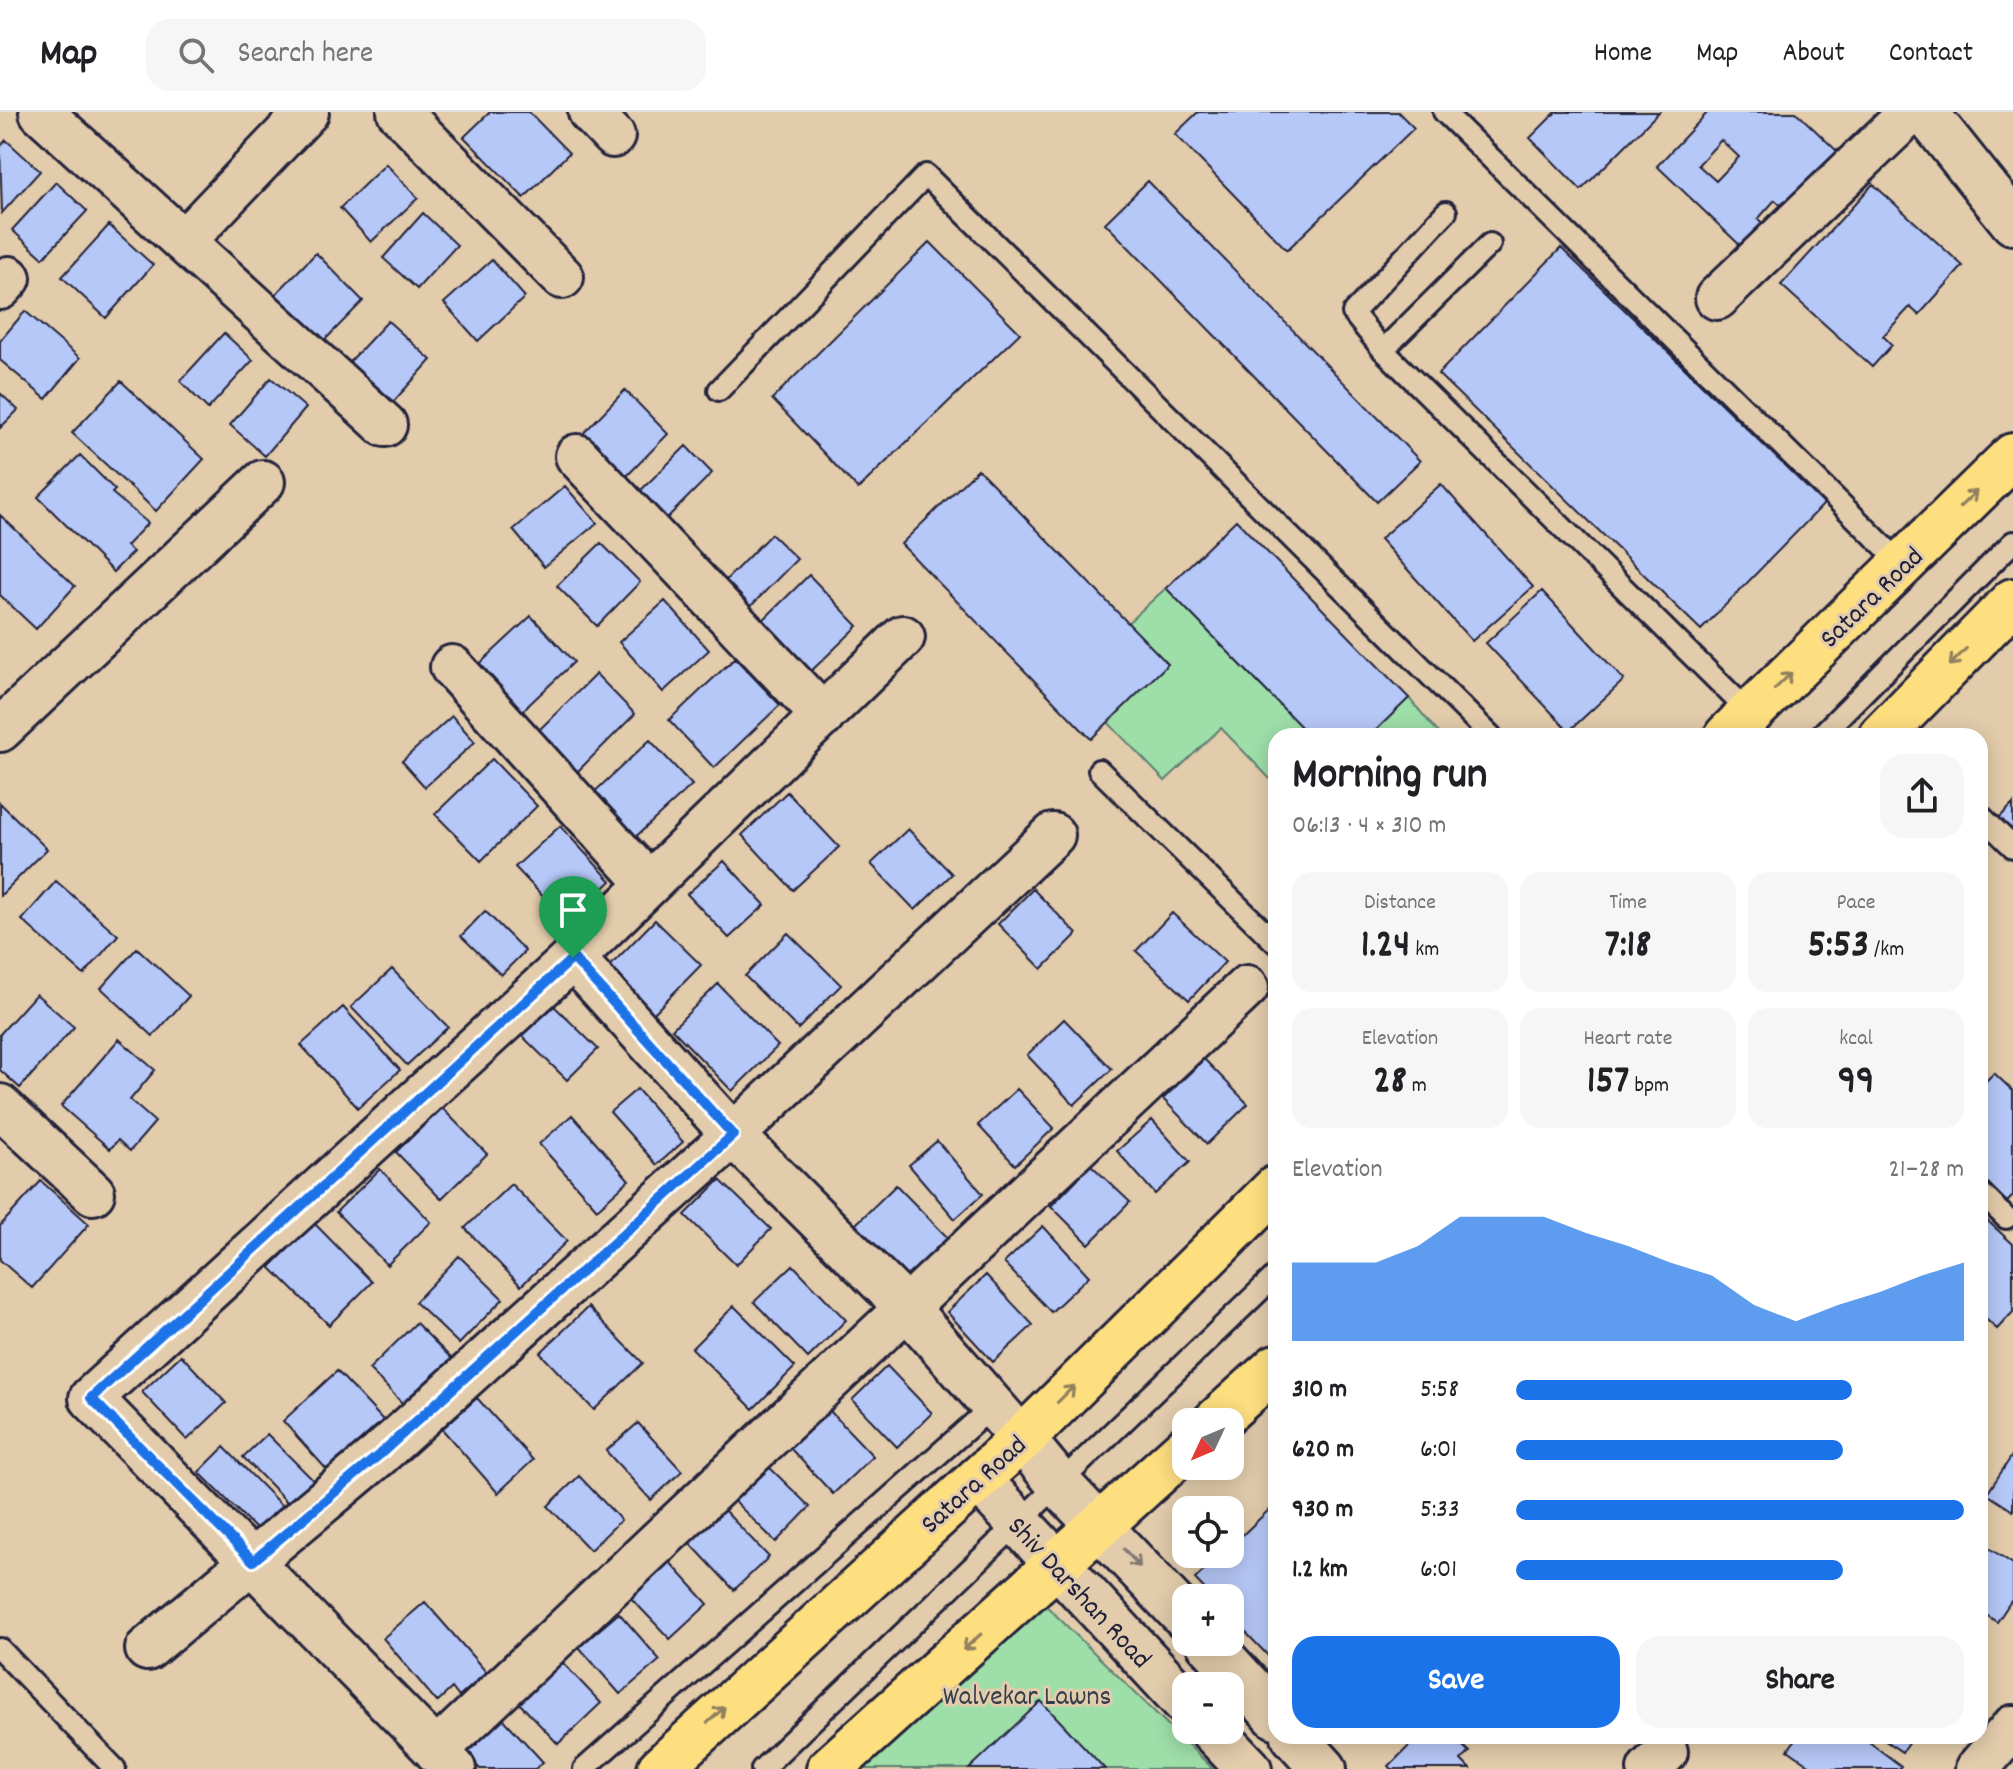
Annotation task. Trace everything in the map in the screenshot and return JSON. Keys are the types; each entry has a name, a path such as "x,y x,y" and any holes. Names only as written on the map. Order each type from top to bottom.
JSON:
{"highway":[{"name":"Satara Road","path":"1738,725 2013,456"},
{"path":"1895,728 2009,612"},
{"name":"Satara Road","path":"660,1769 1022,1439 1268,1196"},
{"path":"1231,1408 1268,1374"},
{"path":"829,1769 1172,1461"}],"street":[{"path":"41,112 385,425"},
{"path":"184,241 307,112"},
{"path":"399,112 562,277"},
{"path":"1717,298 1911,112"},
{"path":"1925,112 2013,222"},
{"path":"577,456 823,716"},
{"path":"0,730 263,482"},
{"path":"903,637 573,958 91,1398 445,1760 907,1308 1247,987"},
{"path":"452,667 649,884"},
{"path":"147,1649 379,1455 733,1135 1053,835"},
{"path":"573,958 733,1135 907,1308 1022,1439"},
{"path":"0,1106 93,1193"},
{"name":"Shiv Darshan Road","path":"1022,1439 1060,1485 1172,1603"},
{"name":"Shiv Darshan Road","path":"978,1479 1056,1567 1172,1688"},
{"path":"1221,1656 1268,1707"},
{"path":"1977,1769 2013,1727"},
{"path":"1225,1744 1249,1769"},
{"path":"1301,1744 1324,1769"}],"lane":[{"path":"1444,112 1902,564"},
{"path":"719,390 926,175 1483,728"},
{"path":"1446,212 1353,313 1383,350 1738,725"},
{"path":"1383,350 1490,244"},
{"path":"1828,728 2013,542"},
{"path":"1099,770 1268,935"},
{"path":"1988,823 2013,847"},
{"path":"1988,1200 2006,1218"},
{"path":"762,1769 1268,1283"},
{"path":"584,1769 993,1406"},
{"path":"0,1649 115,1769"}],"green space":[{"path":"1166,588 1302,728 1268,728 1268,777 1221,728 1165,781 1066,679"},
{"path":"1409,698 1434,728 1378,728"},
{"name":"Walvekar Lawns","path":"1030,1590 1172,1729 1172,1744 1187,1744 1213,1769 829,1769"}],"building":[{"path":"490,112 529,112 569,153 524,198 464,137"},
{"path":"1198,112 1398,112 1414,128 1287,250 1175,134"},
{"path":"1556,112 1659,112 1581,190 1530,138"},
{"path":"1708,112 1796,112 1839,153 1786,210 1775,200 1758,219 1768,228 1746,251 1657,166","holes":["1721,140 1739,157 1716,181 1698,165"]},
{"path":"6,140 40,171 2,213 0,147"},
{"path":"386,164 418,198 371,242 340,208"},
{"path":"1148,181 1420,461 1377,502 1105,223"},
{"path":"56,182 87,211 43,258 12,230"},
{"path":"1873,184 1963,266 1919,315 1910,307 1883,336 1892,345 1872,367 1781,285"},
{"path":"423,213 457,245 417,289 383,258"},
{"path":"109,225 153,265 106,318 62,277"},
{"path":"930,242 1020,333 858,489 772,399"},
{"path":"1561,248 1824,504 1701,630 1438,374"},
{"path":"316,253 363,301 315,350 267,303"},
{"path":"492,260 525,297 478,341 444,303"},
{"path":"25,311 80,358 46,399 0,360 0,341"},
{"path":"388,321 431,360 385,411 341,371"},
{"path":"224,333 253,360 208,409 180,381"},
{"path":"271,378 306,408 265,456 230,425"},
{"path":"121,381 204,459 156,511 72,433"},
{"path":"625,390 668,434 619,484 576,441"},
{"path":"0,393 18,410 0,428"},
{"path":"686,446 712,473 663,522 636,495"},
{"path":"80,455 115,490 112,493 148,523 126,546 133,552 113,572 38,497"},
{"path":"978,469 1168,664 1091,739 901,544"},
{"path":"1441,484 1533,587 1472,641 1380,539"},
{"path":"565,486 597,523 544,567 513,530"},
{"path":"0,515 75,586 36,629 0,595"},
{"path":"1236,520 1409,698 1378,728 1302,728 1166,588"},
{"path":"771,534 797,559 746,611 720,586"},
{"path":"601,543 640,582 597,626 557,586"},
{"path":"809,575 858,626 806,676 757,626"},
{"path":"1542,591 1624,680 1572,728 1566,728 1486,643"},
{"path":"665,601 709,650 663,692 619,642"},
{"path":"531,616 574,662 517,716 474,669"},
{"path":"735,658 780,705 714,768 669,720"},
{"path":"596,674 635,714 576,773 536,733"},
{"path":"452,716 475,742 425,787 402,761"},
{"path":"650,740 692,785 631,841 590,796"},
{"path":"492,759 537,806 481,861 435,814"},
{"path":"787,792 839,847 793,890 742,835"},
{"path":"0,803 47,849 0,896"},
{"path":"2013,804 2013,831 1999,818"},
{"path":"560,826 611,881 567,922 515,867"},
{"path":"908,829 952,874 915,910 871,864"},
{"path":"724,861 765,905 729,938 687,894"},
{"path":"56,881 118,935 84,975 22,920"},
{"path":"1033,889 1077,934 1042,969 998,924"},
{"path":"485,911 525,951 501,975 461,936"},
{"path":"1172,913 1225,962 1189,1000 1136,951"},
{"path":"655,920 701,965 653,1014 607,969"},
{"path":"788,933 841,985 798,1029 745,976"},
{"path":"137,948 189,996 153,1036 101,988"},
{"path":"392,969 448,1027 407,1065 351,1007"},
{"path":"718,984 778,1046 732,1091 672,1029"},
{"path":"36,994 74,1027 20,1088 0,1070 0,1034"},
{"path":"548,1000 598,1049 567,1080 517,1031"},
{"path":"343,1007 400,1070 358,1108 301,1045"},
{"path":"1064,1019 1112,1069 1074,1105 1027,1055"},
{"path":"119,1039 155,1070 130,1100 155,1122 130,1151 118,1140 110,1149 61,1106"},
{"path":"1204,1059 1248,1104 1207,1144 1163,1099"},
{"path":"1994,1073 2013,1091 2013,1196 2006,1203 1988,1186 1988,1079"},
{"path":"637,1089 683,1142 657,1165 610,1112"},
{"path":"1017,1089 1054,1128 1015,1165 978,1125"},
{"path":"442,1108 487,1154 441,1199 396,1152"},
{"path":"572,1115 629,1180 597,1209 539,1144"},
{"path":"1152,1120 1190,1162 1155,1194 1117,1151"},
{"path":"937,1141 983,1194 955,1219 909,1165"},
{"path":"1091,1165 1130,1202 1089,1244 1051,1206"},
{"path":"380,1169 431,1222 387,1265 336,1212"},
{"path":"720,1180 771,1229 736,1265 685,1215"},
{"path":"41,1181 89,1224 32,1288 0,1260 0,1226"},
{"path":"511,1184 567,1241 521,1286 465,1228"},
{"path":"896,1185 955,1245 914,1285 855,1225"},
{"path":"1988,1221 2013,1244 2013,1312 1997,1329 1988,1321"},
{"path":"314,1223 372,1282 329,1325 270,1267"},
{"path":"1043,1226 1089,1276 1051,1312 1004,1263"},
{"path":"459,1256 503,1299 459,1344 415,1302"},
{"path":"793,1265 846,1320 808,1358 754,1302"},
{"path":"986,1275 1033,1325 993,1362 947,1312"},
{"path":"734,1306 795,1367 753,1409 692,1348"},
{"path":"588,1307 643,1363 594,1410 540,1353"},
{"path":"416,1323 464,1371 416,1417 369,1369"},
{"path":"181,1355 226,1403 187,1440 142,1392"},
{"path":"887,1366 932,1413 897,1447 852,1400"},
{"path":"337,1371 383,1420 328,1471 283,1421"},
{"path":"477,1398 533,1460 498,1493 442,1429"},
{"path":"829,1410 873,1456 833,1494 790,1448"},
{"path":"638,1423 682,1471 651,1500 606,1451"},
{"path":"267,1434 314,1481 290,1505 243,1457"},
{"path":"224,1447 282,1506 257,1530 199,1472"},
{"path":"2013,1454 2013,1511 1988,1492"},
{"path":"764,1462 810,1507 776,1542 730,1497"},
{"path":"579,1476 621,1520 590,1550 548,1506"},
{"path":"723,1509 769,1557 734,1590 689,1542"},
{"path":"1268,1511 1268,1656 1244,1631 1244,1584 1200,1584 1195,1579 1207,1568 1244,1568 1244,1534"},
{"path":"1988,1547 2013,1564 2013,1598 1997,1622 1988,1616"},
{"path":"667,1559 708,1604 670,1639 628,1595"},
{"path":"425,1602 487,1673 459,1697 452,1688 437,1702 383,1638"},
{"path":"619,1613 660,1660 620,1694 579,1647"},
{"path":"562,1662 601,1703 558,1744 519,1703"},
{"path":"1041,1701 1105,1769 969,1769"},
{"path":"499,1714 543,1762 535,1769 480,1769 461,1749"},
{"path":"1411,1744 1461,1744 1469,1752 1461,1760 1470,1769 1392,1769 1389,1766"},
{"path":"1792,1744 1872,1744 1901,1766 1899,1769 1815,1769 1788,1750"},
{"path":"1890,1744 1908,1744 1902,1752"}],"route":[{"path":"573,958 733,1135 379,1455 253,1561 91,1398 573,958"}]}
